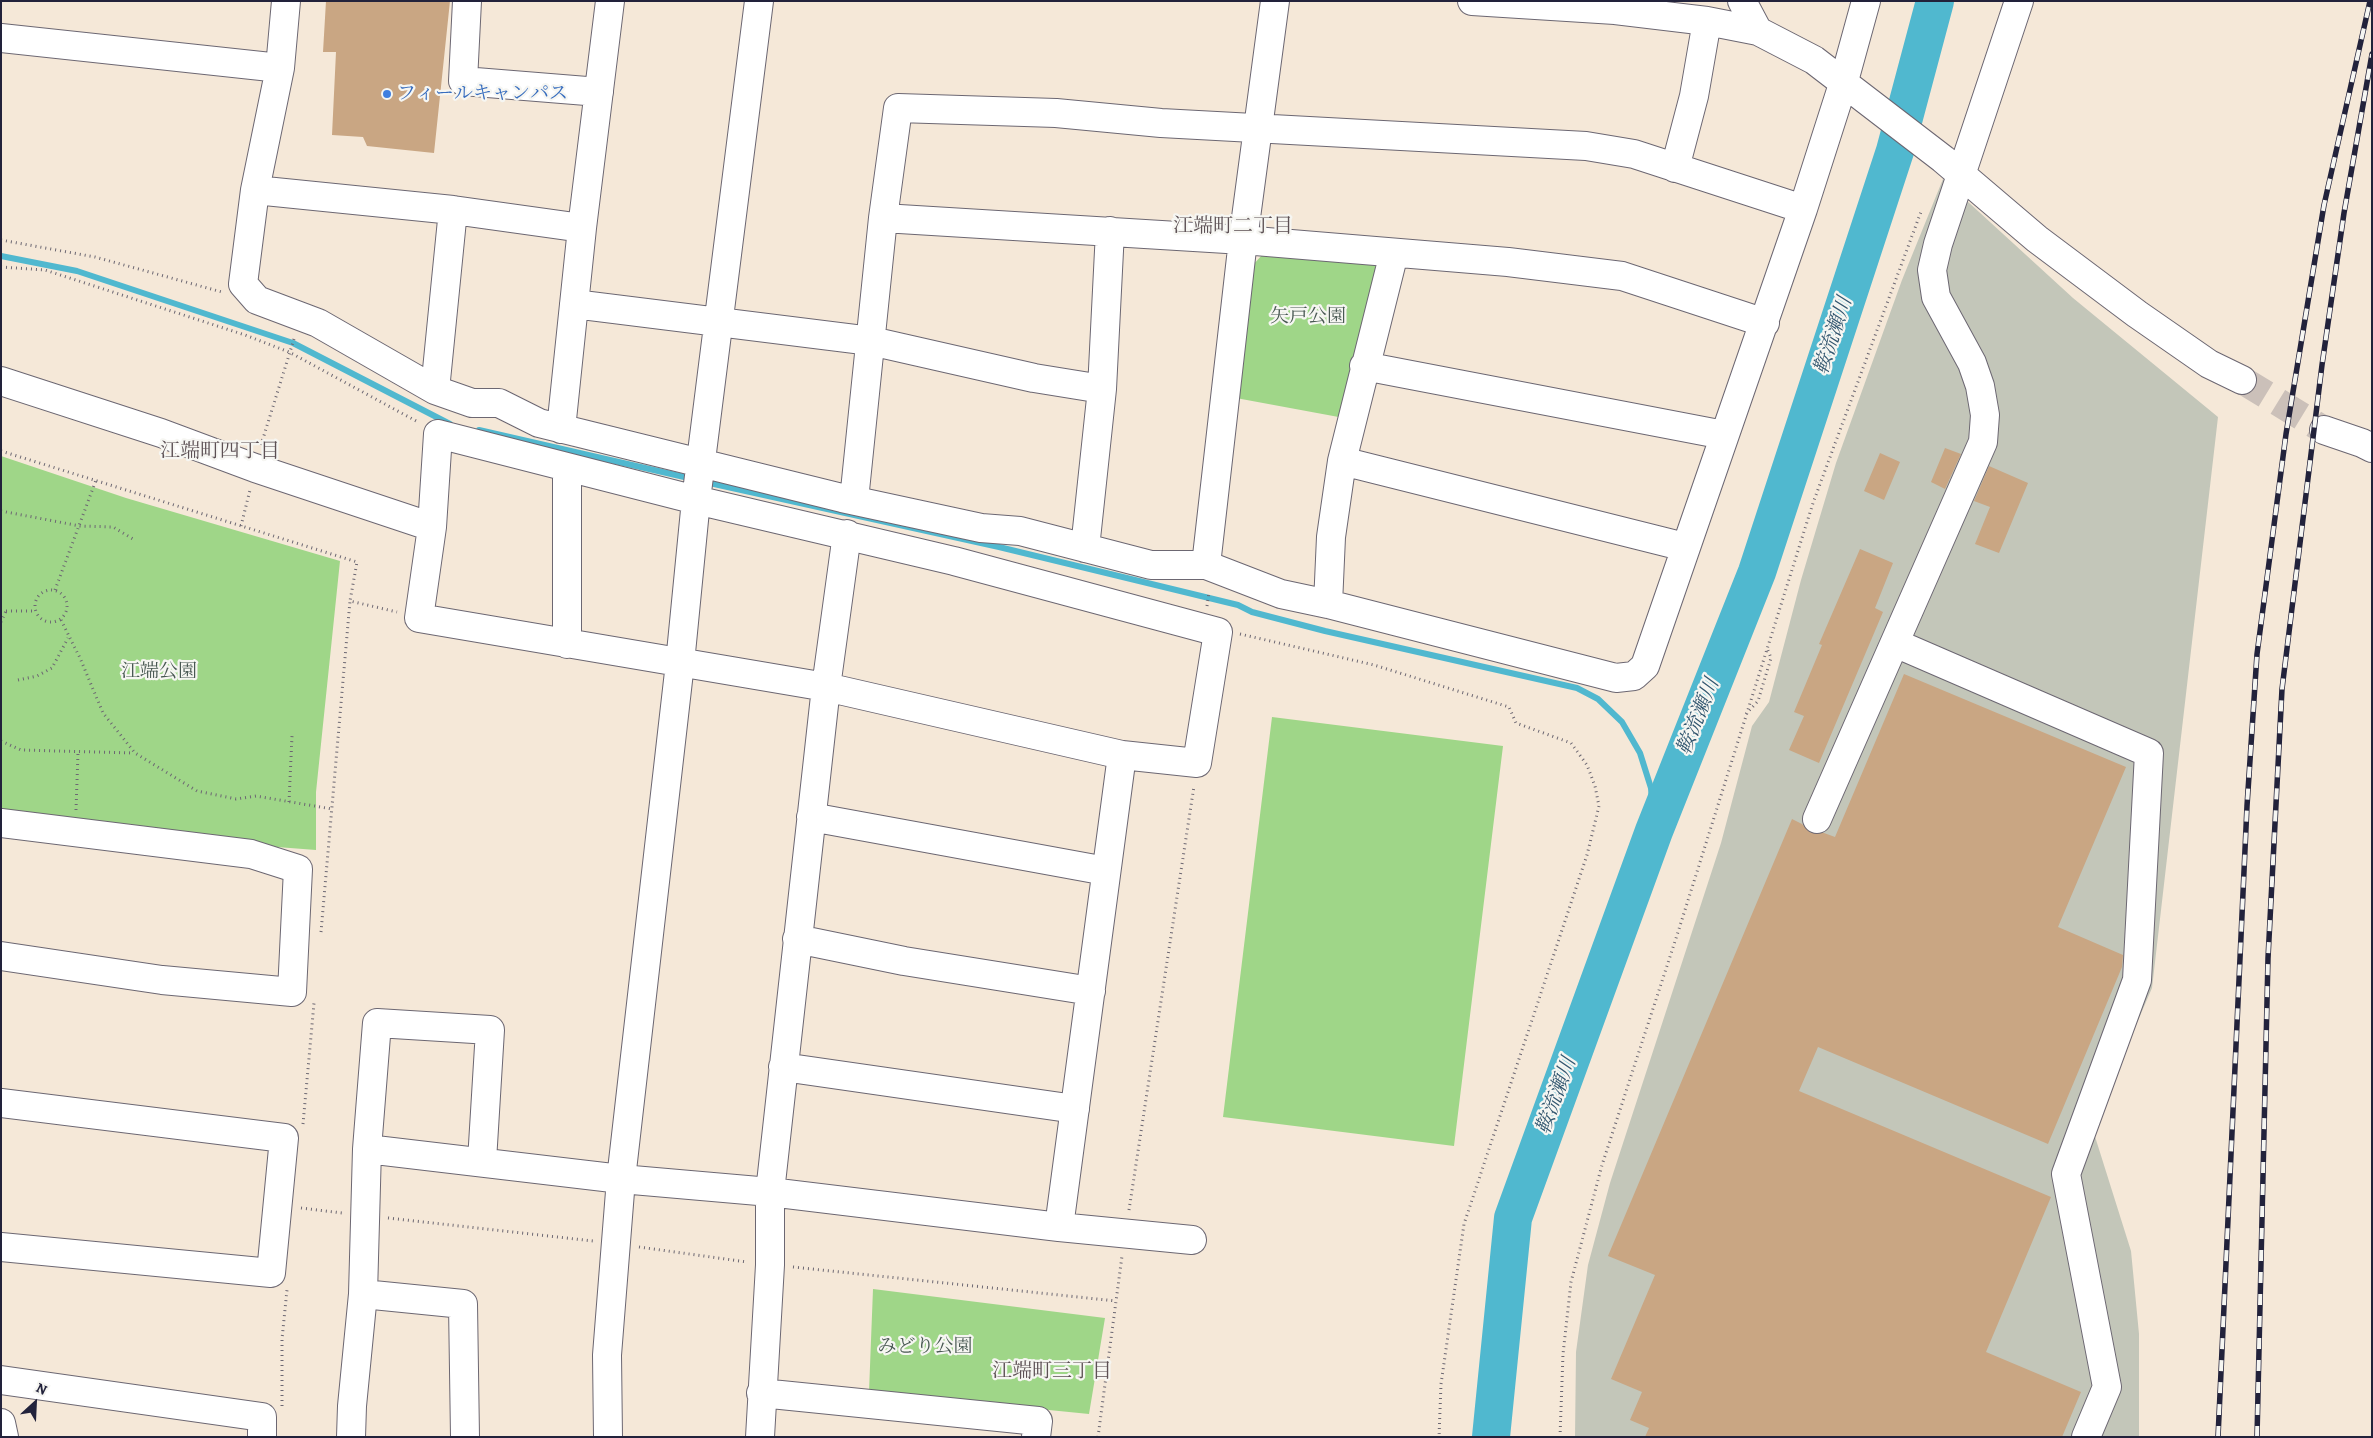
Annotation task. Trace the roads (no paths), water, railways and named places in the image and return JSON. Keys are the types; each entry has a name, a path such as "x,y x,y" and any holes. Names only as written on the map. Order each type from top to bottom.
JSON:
{"street":[{"path":"286,1 280,68 255,190 243,284 257,300 318,323 435,390 472,403 499,403 539,423 701,465 854,500 981,528 1020,531 1151,565 1208,576 1328,604 1616,678 1634,676 1645,666 1724,435 1848,85 1866,1"},
{"path":"467,1 463,81 599,92"},
{"path":"561,429 582,228 610,1"},
{"path":"608,1437 607,1355 620,1179 680,664 701,465 759,1"},
{"path":"1208,576 1244,240 1275,1"},
{"path":"1472,1 1616,10 1707,21 1758,31 1814,60 1952,167 2037,238 2137,314 2209,364 2242,380"},
{"path":"1742,1 1758,31"},
{"path":"1817,819 1983,442 1985,415 1980,386 1972,363 1936,297 1932,270 1952,167 2019,1"},
{"path":"1675,168 1694,96 1707,21"},
{"path":"1,38 280,68"},
{"path":"854,500 883,218 898,108 1056,113 1259,129 1586,146 1634,154 1803,209"},
{"path":"255,190 453,210 582,228"},
{"path":"435,390 453,210"},
{"path":"883,218 1244,240 1508,262 1622,276 1765,323"},
{"path":"1085,548 1102,389 1110,231"},
{"path":"1328,604 1331,537 1342,461 1364,366 1394,253"},
{"path":"574,304 871,341 1034,378 1102,389"},
{"path":"1364,366 1724,435"},
{"path":"1,381 161,433 255,468 432,527"},
{"path":"2324,430 2362,442 2372,448"},
{"path":"438,434 567,468 698,497 1212,621 1197,763 1122,754 826,687 680,664 419,618 432,527 438,434"},
{"path":"1342,461 1685,548"},
{"path":"567,468 567,644"},
{"path":"760,1437 761,1393 770,1265 770,1192 826,687 847,534"},
{"path":"1896,643 2149,754 2137,980 2066,1174 2108,1387 2086,1437"},
{"path":"1059,1227 1122,754"},
{"path":"811,817 1106,871"},
{"path":"1,823 251,854 298,869 292,992 162,980 1,956"},
{"path":"797,939 904,961 1091,991"},
{"path":"351,1437 363,1294 367,1148 377,1023 490,1030 482,1162"},
{"path":"783,1068 1075,1108"},
{"path":"1,1103 284,1138 270,1273 1,1247"},
{"path":"367,1148 620,1179 770,1192 1059,1227 1192,1240"},
{"path":"363,1294 463,1304 465,1437"},
{"path":"1,1380 262,1417 262,1437"},
{"path":"761,1393 1038,1421 1036,1437"},
{"path":"1,1423 4,1437"}],"waterway":[{"name":"鞍流瀬川","path":"1491,1437 1513,1218 1654,831 1757,572 1895,151 1935,1"},
{"path":"1,256 77,271 293,343 450,424"},
{"path":"479,430 693,479"},
{"path":"705,482 999,547 1238,605 1252,612 1325,631 1577,688 1598,699 1622,722 1640,753 1651,788 1654,831"}],"tunnel":[{"path":"2242,380 2324,430"}],"railway":[{"path":"2218,1437 2247,806 2257,654 2286,434 2324,205 2370,1"},
{"path":"2257,1437 2268,958 2282,689 2322,365 2344,213 2372,54"}],"place":[{"name":"フィールキャンパス","path":"387,94"}],"district":[{"name":"江端町二丁目","path":"1233,227"},
{"name":"江端町四丁目","path":"220,452"},
{"name":"江端町三丁目","path":"1052,1372"}],"park label":[{"name":"矢戸公園","path":"1308,317"},
{"name":"江端公園","path":"159,672"},
{"name":"みどり公園","path":"925,1347"}]}
